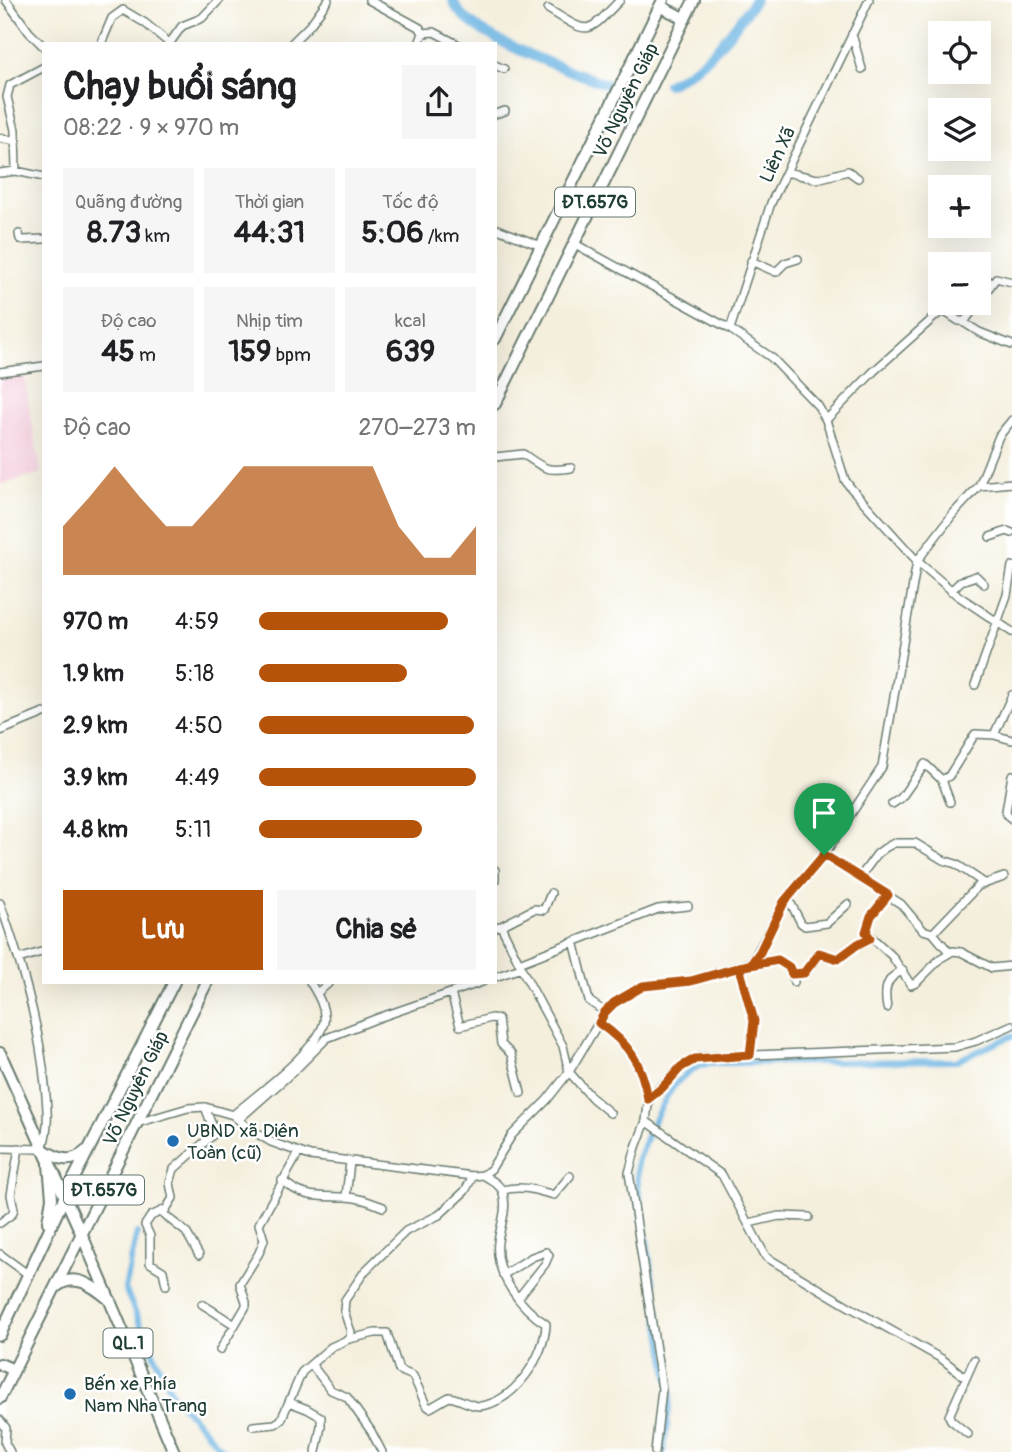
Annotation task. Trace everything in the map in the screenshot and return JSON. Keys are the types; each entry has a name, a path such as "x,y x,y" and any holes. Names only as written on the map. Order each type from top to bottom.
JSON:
{"main road":[{"name":"Võ Nguyên Giáp","path":"498,391 575,244 694,0"},
{"name":"Võ Nguyên Giáp","path":"497,335 661,3"},
{"path":"661,3 685,19"},
{"name":"Võ Nguyên Giáp","path":"0,1335 64,1198 173,984"},
{"name":"Võ Nguyên Giáp","path":"0,1398 205,984"},
{"name":"QL.1","path":"0,1052 92,1256 174,1452"},
{"path":"42,1149 57,1158 71,1160 80,1157 91,1147"},
{"path":"43,1244 52,1198 48,1163"},
{"path":"92,1256 91,1238 96,1207"},
{"path":"56,1287 69,1280 79,1280 110,1300"},
{"path":"0,1364 14,1370"}],"street":[{"path":"6,0 42,45"},
{"path":"170,42 182,26 202,18 219,0"},
{"path":"293,42 310,25 328,0"},
{"path":"369,0 419,28 423,33"},
{"path":"548,9 579,27 591,29 620,0"},
{"name":"Liên Xã","path":"730,328 766,216 869,0"},
{"path":"102,42 112,18 123,10 145,23 168,42"},
{"path":"423,33 434,32 453,42"},
{"path":"420,42 423,33"},
{"path":"852,34 862,69"},
{"path":"497,66 504,69"},
{"path":"16,171 16,141 8,97 10,85 42,68"},
{"path":"497,113 505,111"},
{"path":"0,138 16,141"},
{"path":"0,173 16,171 42,177"},
{"path":"786,172 817,179 848,171 858,178"},
{"path":"497,229 541,246"},
{"path":"19,234 23,240 42,239"},
{"path":"575,244 730,328 772,358 813,398 826,420 846,481 917,561 951,591 1012,632"},
{"path":"751,261 776,272 784,264 798,259"},
{"path":"963,322 996,278 1012,282"},
{"path":"826,420 874,371 939,313 945,312 979,332 1012,345"},
{"path":"0,372 42,366"},
{"path":"751,964 788,898 824,855 875,779 883,762 917,561 979,485 999,436 1012,420"},
{"path":"497,457 523,454 540,468 550,471 571,468"},
{"path":"979,485 1012,482"},
{"path":"990,537 1007,531 1012,533"},
{"path":"975,685 998,624 1010,584 1012,566"},
{"path":"951,591 961,581 976,576 984,583"},
{"path":"994,735 1012,695"},
{"path":"0,730 42,714"},
{"path":"942,780 949,776 973,736 979,733 1012,740"},
{"path":"892,804 901,797 925,764 942,780 950,802"},
{"path":"1012,775 1007,813 1012,819"},
{"path":"860,877 884,848 894,843 915,843 943,860 956,864 984,883"},
{"path":"824,855 888,895 907,910 925,932 933,933 949,952"},
{"path":"933,933 978,886 1004,877"},
{"path":"551,893 548,906 544,910 534,909 498,926 563,1046 569,1072 610,1114"},
{"path":"888,895 866,925 866,932 892,956 908,983 914,985 949,952 961,952 992,968 1012,966"},
{"path":"788,898 805,926 827,923 848,904"},
{"path":"0,903 33,1007 43,1058 48,1131 42,1149 0,1148"},
{"path":"497,976 574,941 658,909 688,906"},
{"path":"792,974 806,972 819,953 838,959 870,938"},
{"path":"574,941 589,1001 605,1012"},
{"path":"19,959 42,952"},
{"path":"137,1123 188,1108 205,1107 236,1117 263,1138 299,1152 350,1162 483,1175 491,1169 512,1135 547,1100 569,1072 605,1012 620,998 643,986 691,981 751,964 778,960 789,967 794,982"},
{"path":"739,967 754,1021 750,1055"},
{"path":"887,1008 888,980 903,971"},
{"path":"236,1117 315,1040 324,1018 317,993 311,984"},
{"path":"317,993 328,984"},
{"path":"236,1117 298,1068 327,1038 476,984"},
{"path":"451,993 460,1026 491,1018 498,1019 502,1044 511,1054 521,1093"},
{"path":"599,1023 631,1051 648,1099 646,1121 632,1159 629,1181 662,1389 655,1452"},
{"path":"648,1099 681,1067 695,1059 955,1047 1012,1025"},
{"path":"199,1255 186,1232 164,1216 174,1195 170,1183 174,1169 215,1133 205,1107"},
{"path":"646,1121 722,1175 766,1257 942,1359 966,1378"},
{"path":"0,1223 15,1209 11,1195 19,1148"},
{"path":"220,1350 246,1303 240,1281 259,1253 264,1240 259,1224 299,1152"},
{"path":"346,1197 350,1162"},
{"path":"483,1175 503,1190 530,1188 554,1195 570,1176"},
{"path":"349,1339 351,1335 344,1311 345,1300 365,1271 407,1231 449,1207 465,1191 473,1176"},
{"path":"282,1180 295,1191 304,1194 324,1198 362,1199 383,1207"},
{"path":"253,1426 278,1422 302,1372 331,1347 349,1339 375,1333 387,1333 399,1370 413,1376 428,1408 449,1397 475,1406 482,1405 512,1390 532,1367 546,1324 533,1314 503,1275 498,1251 504,1212 503,1190"},
{"path":"166,1209 147,1220 145,1225 150,1236 150,1263 163,1272 166,1285"},
{"path":"749,1223 779,1216 809,1217"},
{"path":"503,1275 532,1257 546,1252 549,1255 519,1297"},
{"path":"0,1254 29,1275"},
{"path":"202,1304 235,1325"},
{"path":"968,1434 949,1416 974,1360"},
{"path":"311,1364 331,1390 347,1397 382,1452"},
{"path":"289,1402 321,1418 316,1452"},
{"path":"0,1420 6,1428 5,1443 10,1452"}],"shaded area":[{"path":"24,375 41,473 0,485 0,379"}],"waterway":[{"path":"453,0 461,14 499,41 616,88"},
{"path":"668,84 682,77 706,58 727,37 755,0"},
{"path":"653,1122 668,1094 681,1078 709,1063 956,1061 1012,1036"},
{"path":"650,1128 637,1162 638,1187 671,1393 663,1452"},
{"path":"137,1233 125,1289 172,1395 225,1452"}],"place":[{"name":"UBND xã Diên Toàn (cũ)","path":"173,1141"},
{"name":"Bến xe Phía Nam Nha Trang","path":"70,1394"}],"route":[{"path":"824,855 784,902 760,952 751,964 691,981 643,986 620,998 605,1012 599,1023 628,1046 648,1099 688,1062 701,1057 750,1055 754,1021 746,988 739,967 751,964 778,960 789,967 792,974 804,973 819,953 838,959 870,938 866,925 888,895 824,855"}]}
